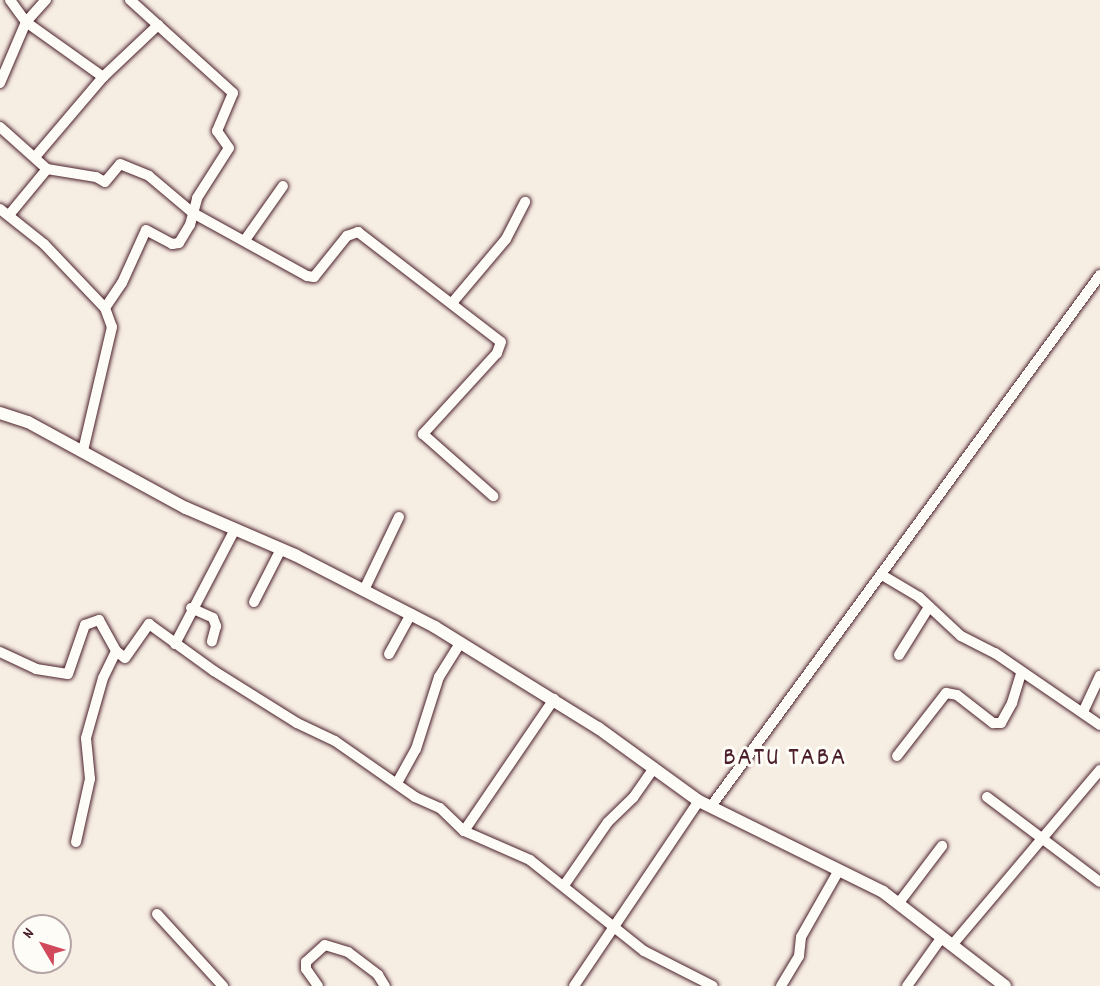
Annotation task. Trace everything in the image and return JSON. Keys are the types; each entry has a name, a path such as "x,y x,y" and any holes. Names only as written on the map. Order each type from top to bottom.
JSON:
{"street":[{"path":"10,0 26,22 102,78"},
{"path":"0,83 26,22 46,0"},
{"path":"105,308 122,283 146,230 175,245 190,225 197,198 229,148 217,131 233,93 131,0"},
{"path":"34,157 102,78 158,25"},
{"path":"0,127 47,168 96,177 105,183 120,164 149,176 193,213 314,277 347,236 358,232 497,336 501,348 423,434 494,496"},
{"path":"47,168 5,212 44,244 105,308 112,327 111,343 83,451"},
{"path":"245,240 283,186"},
{"path":"452,303 506,239 525,202"},
{"path":"712,805 1100,275"},
{"path":"0,413 28,422 186,508 280,549 411,614 459,645 554,699 699,801 712,805 838,872 877,889 953,944 1005,986"},
{"path":"364,590 399,517"},
{"path":"175,644 191,608 235,529"},
{"path":"254,602 280,549"},
{"path":"882,575 929,606 961,636 995,653 1100,725"},
{"path":"899,655 929,606"},
{"path":"191,608 215,622 212,641"},
{"path":"389,654 411,614"},
{"path":"0,652 36,669 68,674 85,625 95,619 101,623 116,651 125,658 129,656 149,624 175,644 297,723 335,741 415,797 440,808 464,831 530,860 565,884 644,951 713,986"},
{"path":"397,783 416,749 434,688 459,645"},
{"path":"76,842 90,779 86,738 103,678 116,651"},
{"path":"897,756 946,693 957,695 993,723 1001,723 1012,703 1021,673"},
{"path":"1083,712 1100,676"},
{"path":"464,831 554,699"},
{"path":"565,884 608,822 654,768"},
{"path":"953,944 1100,770"},
{"path":"987,798 1100,882"},
{"path":"574,986 613,924 699,801"},
{"path":"898,904 942,846"},
{"path":"781,986 799,956 801,937 838,872"},
{"path":"157,914 223,986"},
{"path":"907,986 942,937"},
{"path":"318,986 306,969 306,962 325,945 348,952 378,975 385,986"}],"district":[{"name":"BATU TABA","path":"785,759"}]}
